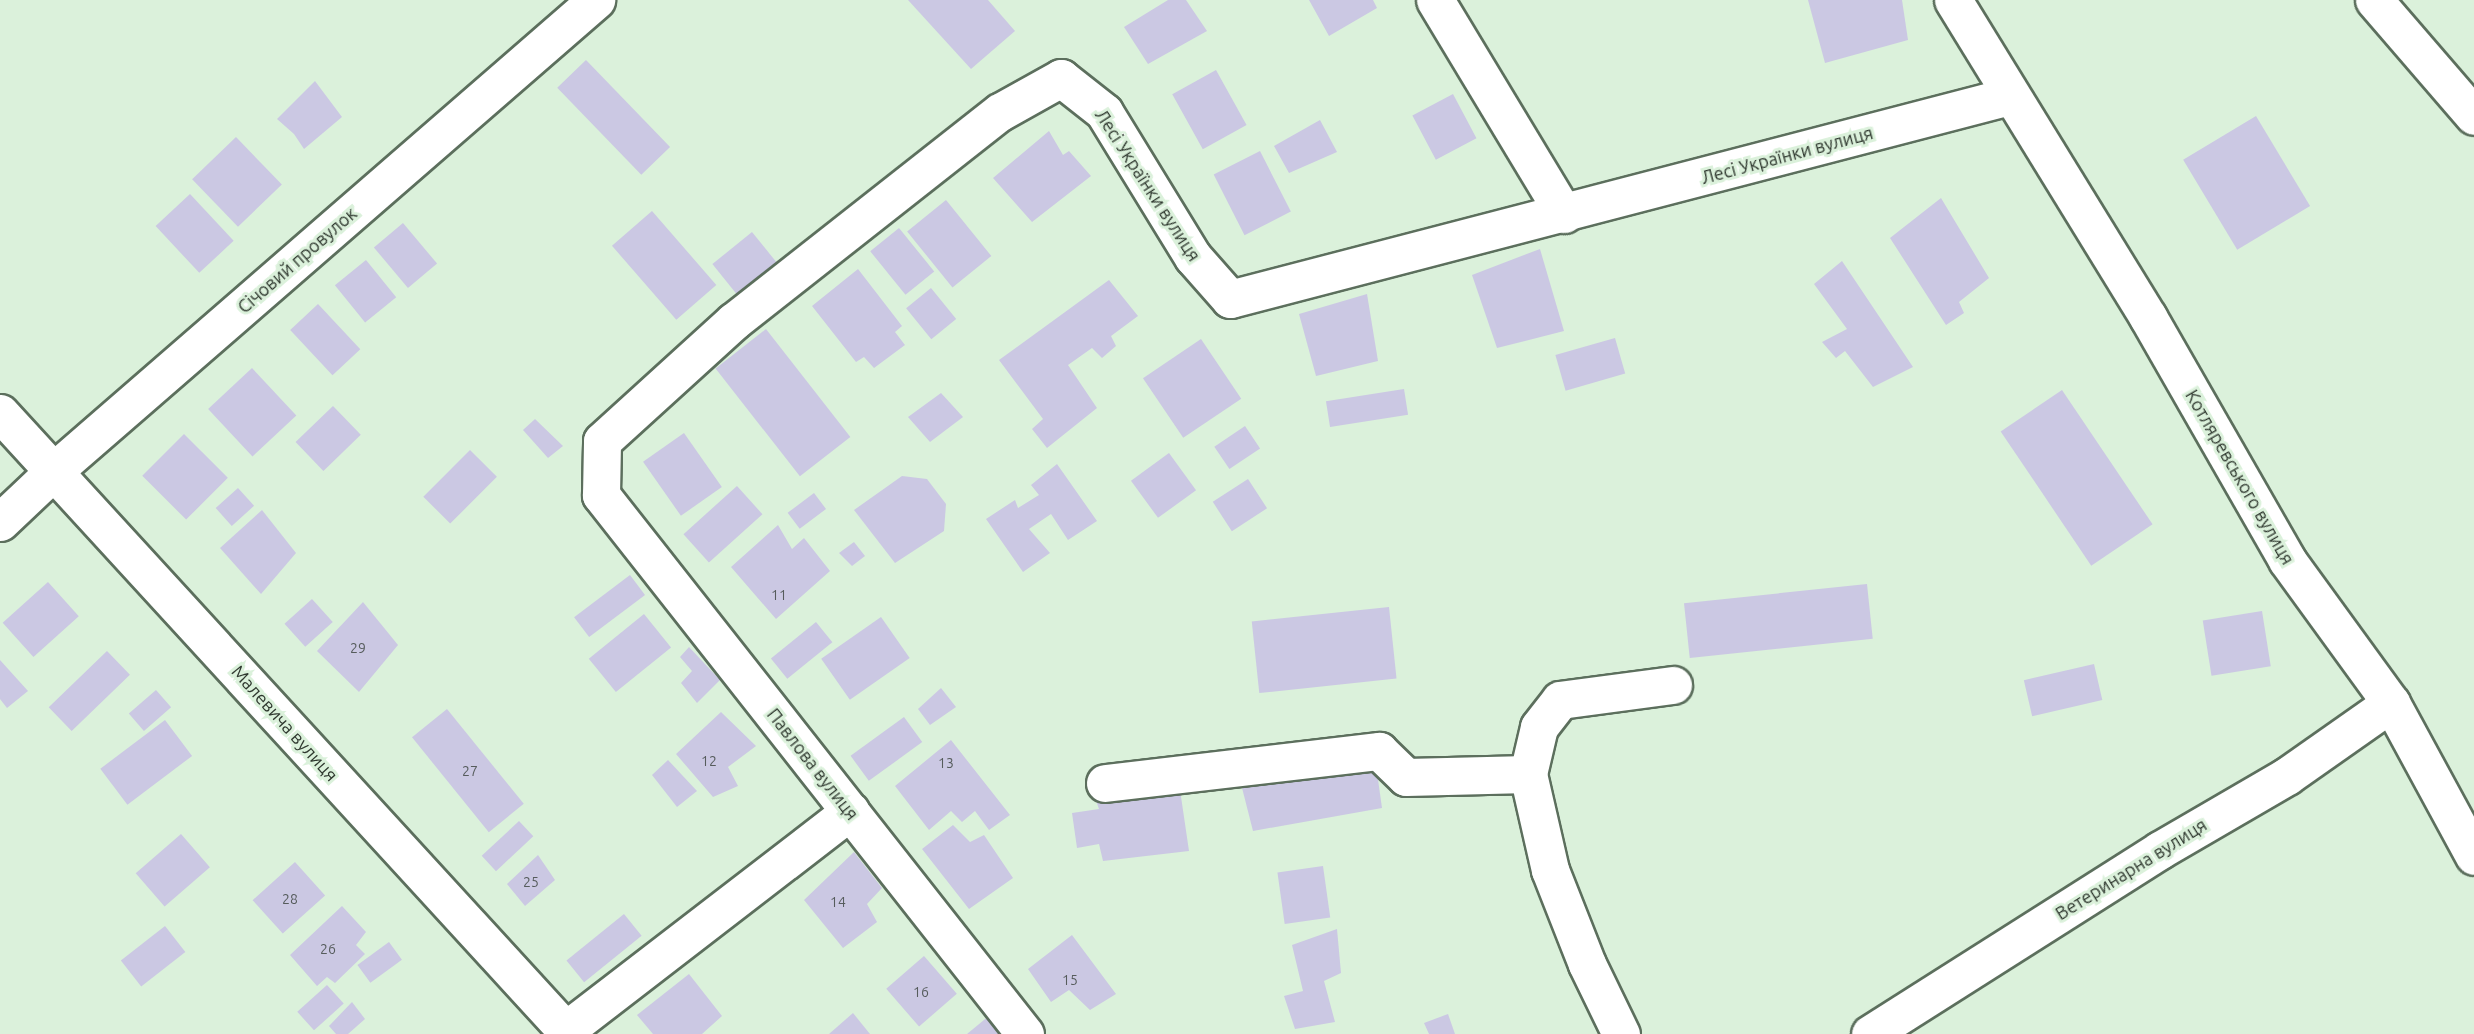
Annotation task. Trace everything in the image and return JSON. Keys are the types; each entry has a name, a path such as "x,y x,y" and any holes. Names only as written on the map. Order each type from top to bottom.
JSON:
{"street":[{"name":"Січовий провулок","path":"0,522 55,470 596,0"},
{"path":"1435,0 1564,214"},
{"name":"Котляревського вулиця","path":"1953,0 2148,317 2287,560 2391,703 2474,856"},
{"path":"2374,0 2474,116"},
{"name":"Лесі Українки вулиця","path":"601,495 602,442 734,321 1000,112 1061,78 1104,112 1194,257 1230,299 2010,96"},
{"name":"Малевича вулиця","path":"0,413 567,1032"},
{"name":"Павлова вулиця","path":"601,495 1025,1034"},
{"path":"1621,1034 1587,964 1550,870 1528,774 1539,727 1560,700 1673,685"},
{"name":"Ветеринарна вулиця","path":"1870,1034 2160,850 2287,776 2391,703"},
{"path":"1105,783 1379,751 1406,778 1528,774"},
{"path":"567,1032 850,811"}],"building":[{"path":"908,0 988,0 1015,31 971,69"},
{"path":"1168,0 1186,0 1207,31 1148,64 1124,27"},
{"path":"1309,0 1373,0 1377,8 1329,36"},
{"path":"1808,0 1902,0 1908,40 1825,63"},
{"path":"586,60 670,147 641,175 557,88"},
{"path":"1216,70 1247,125 1203,149 1172,94"},
{"path":"315,81 342,117 304,149 294,134 277,119"},
{"path":"1453,94 1476,138 1436,160 1412,116"},
{"path":"2256,116 2310,206 2237,250 2183,160"},
{"path":"1320,120 1337,152 1289,173 1274,146"},
{"path":"1049,131 1063,155 1069,151 1091,176 1032,222 993,178"},
{"path":"236,137 282,184 238,227 192,179"},
{"path":"1260,151 1291,212 1245,235 1214,175"},
{"path":"190,194 234,241 199,273 156,226"},
{"path":"1941,198 1989,278 1959,302 1964,313 1946,325 1890,238"},
{"path":"946,200 991,256 952,287 907,231"},
{"path":"652,211 716,285 676,320 612,246"},
{"path":"403,223 437,264 408,288 374,247"},
{"path":"899,228 934,272 905,295 870,251"},
{"path":"752,232 777,263 738,295 712,264"},
{"path":"1540,249 1564,331 1497,348 1472,275"},
{"path":"366,260 396,297 365,322 335,285"},
{"path":"1842,261 1913,367 1873,387 1845,351 1836,358 1822,342 1847,329 1814,284"},
{"path":"858,269 902,326 895,332 905,345 874,368 864,357 856,362 812,306"},
{"path":"1109,280 1138,316 1111,336 1116,346 1102,358 1092,348 1068,365 1097,408 1047,448 1032,429 1043,419 999,360"},
{"path":"931,288 956,319 931,339 906,308"},
{"path":"1367,294 1378,361 1316,376 1299,314"},
{"path":"318,304 360,349 332,375 290,330"},
{"path":"766,329 850,437 800,476 716,368"},
{"path":"1615,338 1625,374 1566,391 1555,355"},
{"path":"1201,339 1241,399 1183,438 1143,378"},
{"path":"252,368 296,416 252,456 208,409"},
{"path":"1404,389 1408,415 1330,427 1326,401"},
{"path":"2062,390 2153,524 2091,566 2001,431"},
{"path":"941,393 963,417 930,442 908,417"},
{"path":"333,406 361,435 323,471 296,442"},
{"path":"535,419 563,446 548,458 523,430"},
{"path":"1245,426 1260,448 1229,469 1214,447"},
{"path":"684,433 722,487 681,516 643,462"},
{"path":"184,434 228,478 186,520 142,476"},
{"path":"470,450 497,477 450,524 423,497"},
{"path":"1169,453 1196,490 1158,518 1131,481"},
{"path":"1057,464 1097,521 1068,540 1051,514 1029,529 1050,553 1023,572 986,519 1015,500 1018,508 1039,495 1031,485"},
{"path":"902,476 927,479 946,504 944,531 895,563 854,510"},
{"path":"1248,479 1267,508 1232,531 1213,502"},
{"path":"737,486 762,514 709,562 683,534"},
{"path":"238,488 254,506 232,526 216,508"},
{"path":"814,493 826,509 800,529 788,513"},
{"path":"262,510 296,553 261,594 220,548"},
{"path":"778,525 792,549 804,538 830,571 776,619 731,567"},
{"path":"854,542 865,556 852,566 839,553"},
{"path":"630,575 645,595 589,637 574,617"},
{"path":"48,582 79,616 33,657 3,623"},
{"path":"1867,584 1873,639 1690,658 1684,603"},
{"path":"312,599 333,622 305,647 285,624"},
{"path":"363,602 398,645 359,692 317,651"},
{"path":"1389,607 1397,679 1259,693 1252,621"},
{"path":"2262,611 2271,666 2211,676 2203,620"},
{"path":"644,614 671,647 616,692 589,659"},
{"path":"881,617 910,658 850,700 821,659"},
{"path":"816,622 832,642 787,679 771,659"},
{"path":"689,647 720,680 697,703 681,683 692,671 680,657"},
{"path":"107,651 130,675 72,731 49,707"},
{"path":"0,660 28,691 7,708 0,699"},
{"path":"2094,664 2102,700 2032,716 2024,680"},
{"path":"941,688 956,707 930,725 918,709"},
{"path":"156,690 171,707 144,731 129,714"},
{"path":"447,709 524,804 489,832 412,737"},
{"path":"721,712 756,746 728,767 738,786 713,797 676,754"},
{"path":"904,717 922,742 869,781 851,756"},
{"path":"165,720 192,756 127,805 100,769"},
{"path":"951,740 1010,815 989,830 975,811 962,822 951,811 929,830 895,786"},
{"path":"1375,758 1382,808 1253,831 1239,776"},
{"path":"668,760 697,791 677,807 652,775"},
{"path":"1179,783 1189,851 1103,861 1099,844 1077,848 1072,813 1099,809 1094,795"},
{"path":"519,821 533,836 496,871 482,856"},
{"path":"953,825 970,842 984,835 1013,878 969,909 922,849"},
{"path":"181,834 210,867 165,907 136,873"},
{"path":"854,852 882,888 867,904 877,922 843,948 804,900"},
{"path":"538,855 555,880 525,906 507,884"},
{"path":"295,862 325,895 283,934 253,900"},
{"path":"1323,866 1330,917 1285,924 1277,872"},
{"path":"342,906 366,932 356,945 365,954 335,983 327,977 317,986 290,955"},
{"path":"624,914 642,936 584,982 566,961"},
{"path":"165,926 185,952 141,986 121,960"},
{"path":"1337,929 1341,973 1324,981 1335,1022 1295,1029 1284,996 1303,991 1292,945"},
{"path":"1072,935 1116,994 1090,1010 1069,990 1051,1002 1028,969"},
{"path":"389,942 402,960 370,983 357,965"},
{"path":"924,956 957,994 919,1027 886,989"},
{"path":"689,974 722,1016 702,1034 653,1034 637,1015"},
{"path":"327,985 344,1004 314,1030 297,1012"},
{"path":"352,1002 365,1019 348,1034 336,1034 329,1026"},
{"path":"853,1013 870,1034 829,1034"},
{"path":"1448,1014 1455,1034 1429,1034 1424,1023"},
{"path":"990,1015 1006,1034 967,1034"}]}
